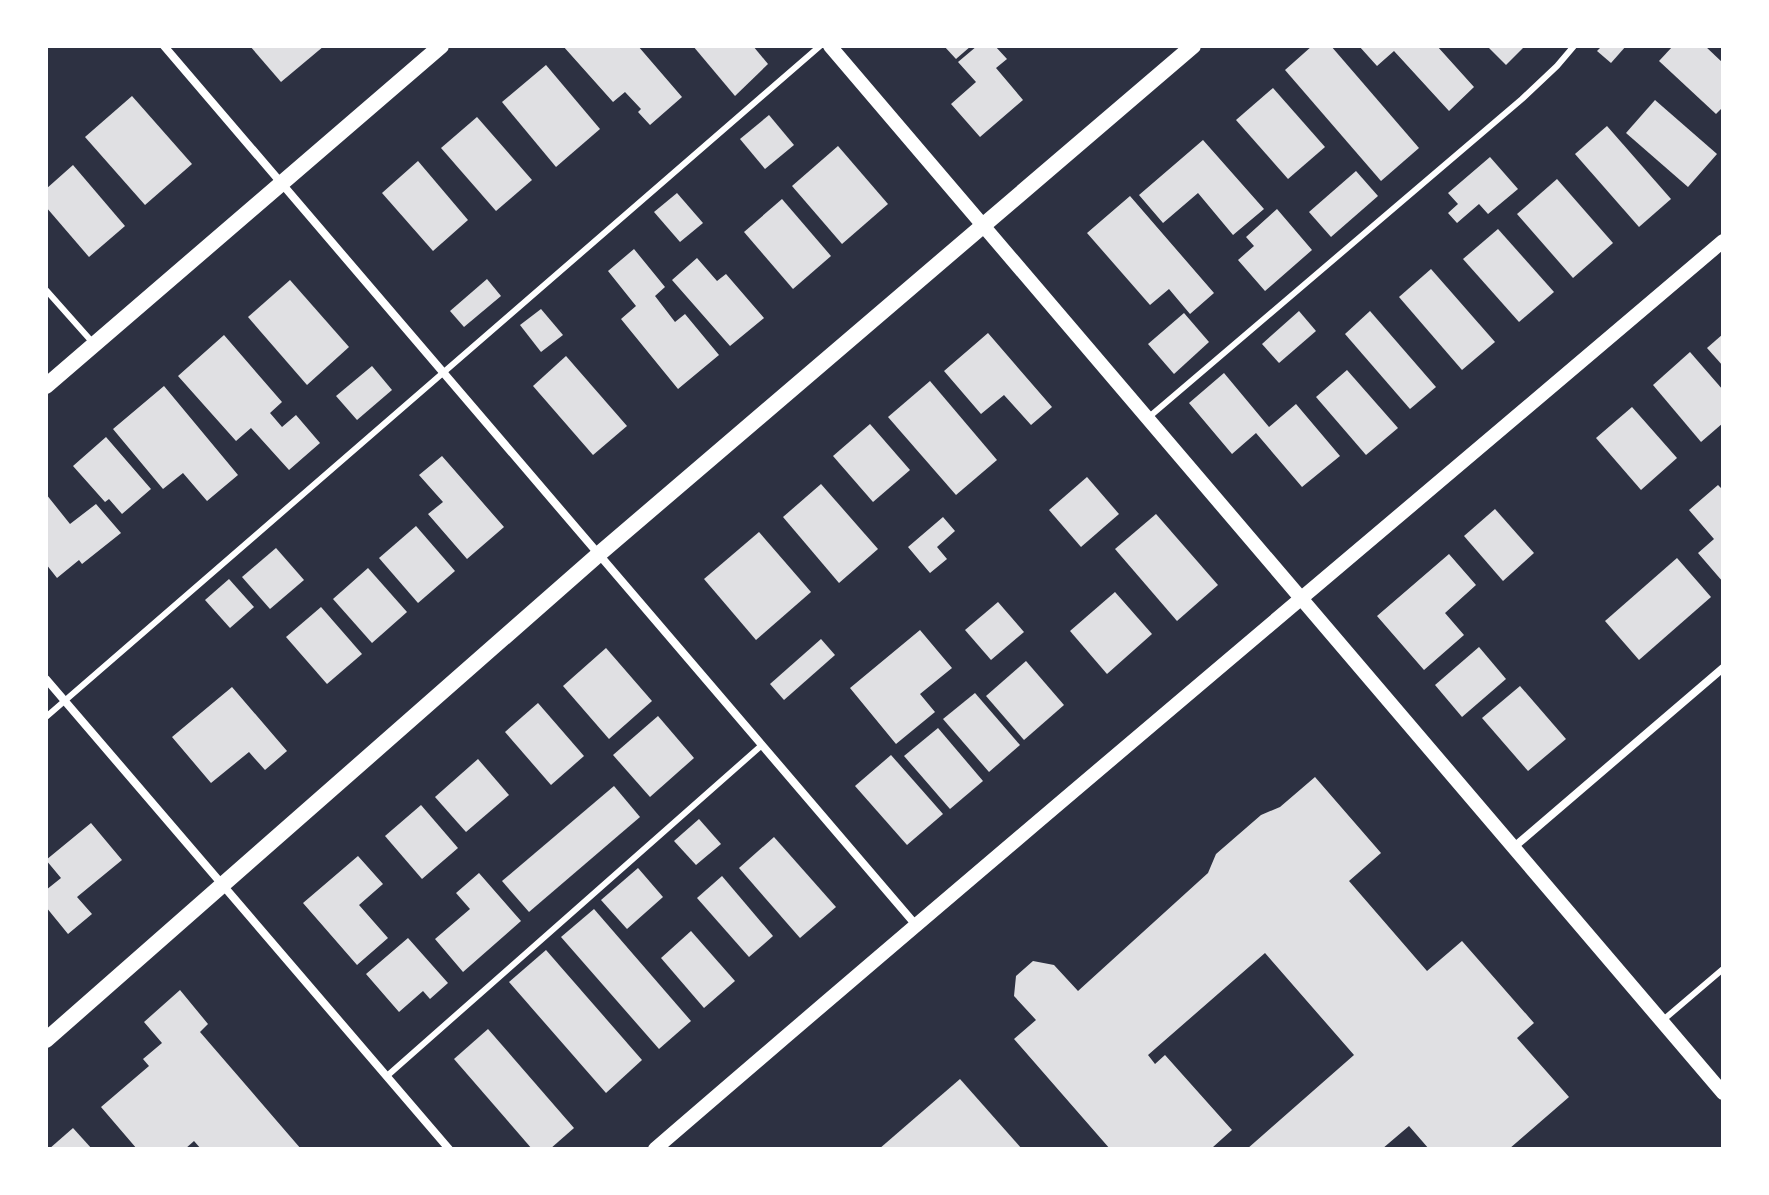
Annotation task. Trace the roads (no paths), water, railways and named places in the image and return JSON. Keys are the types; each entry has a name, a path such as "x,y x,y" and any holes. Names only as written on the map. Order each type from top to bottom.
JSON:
{"main road":[{"path":"46,386 441,46"},
{"path":"46,1040 599,554 1193,46"}],"street":[{"path":"164,46 915,924"},
{"path":"830,46 1723,1093"},
{"path":"655,1149 915,924 1723,241"},
{"path":"1514,847 1723,668"},
{"path":"46,679 449,1149"}],"lane":[{"path":"46,717 820,46"},
{"path":"1147,419 1522,99 1574,46"},
{"path":"46,290 94,344"},
{"path":"387,1076 762,745"},
{"path":"1662,1021 1723,969"}]}
